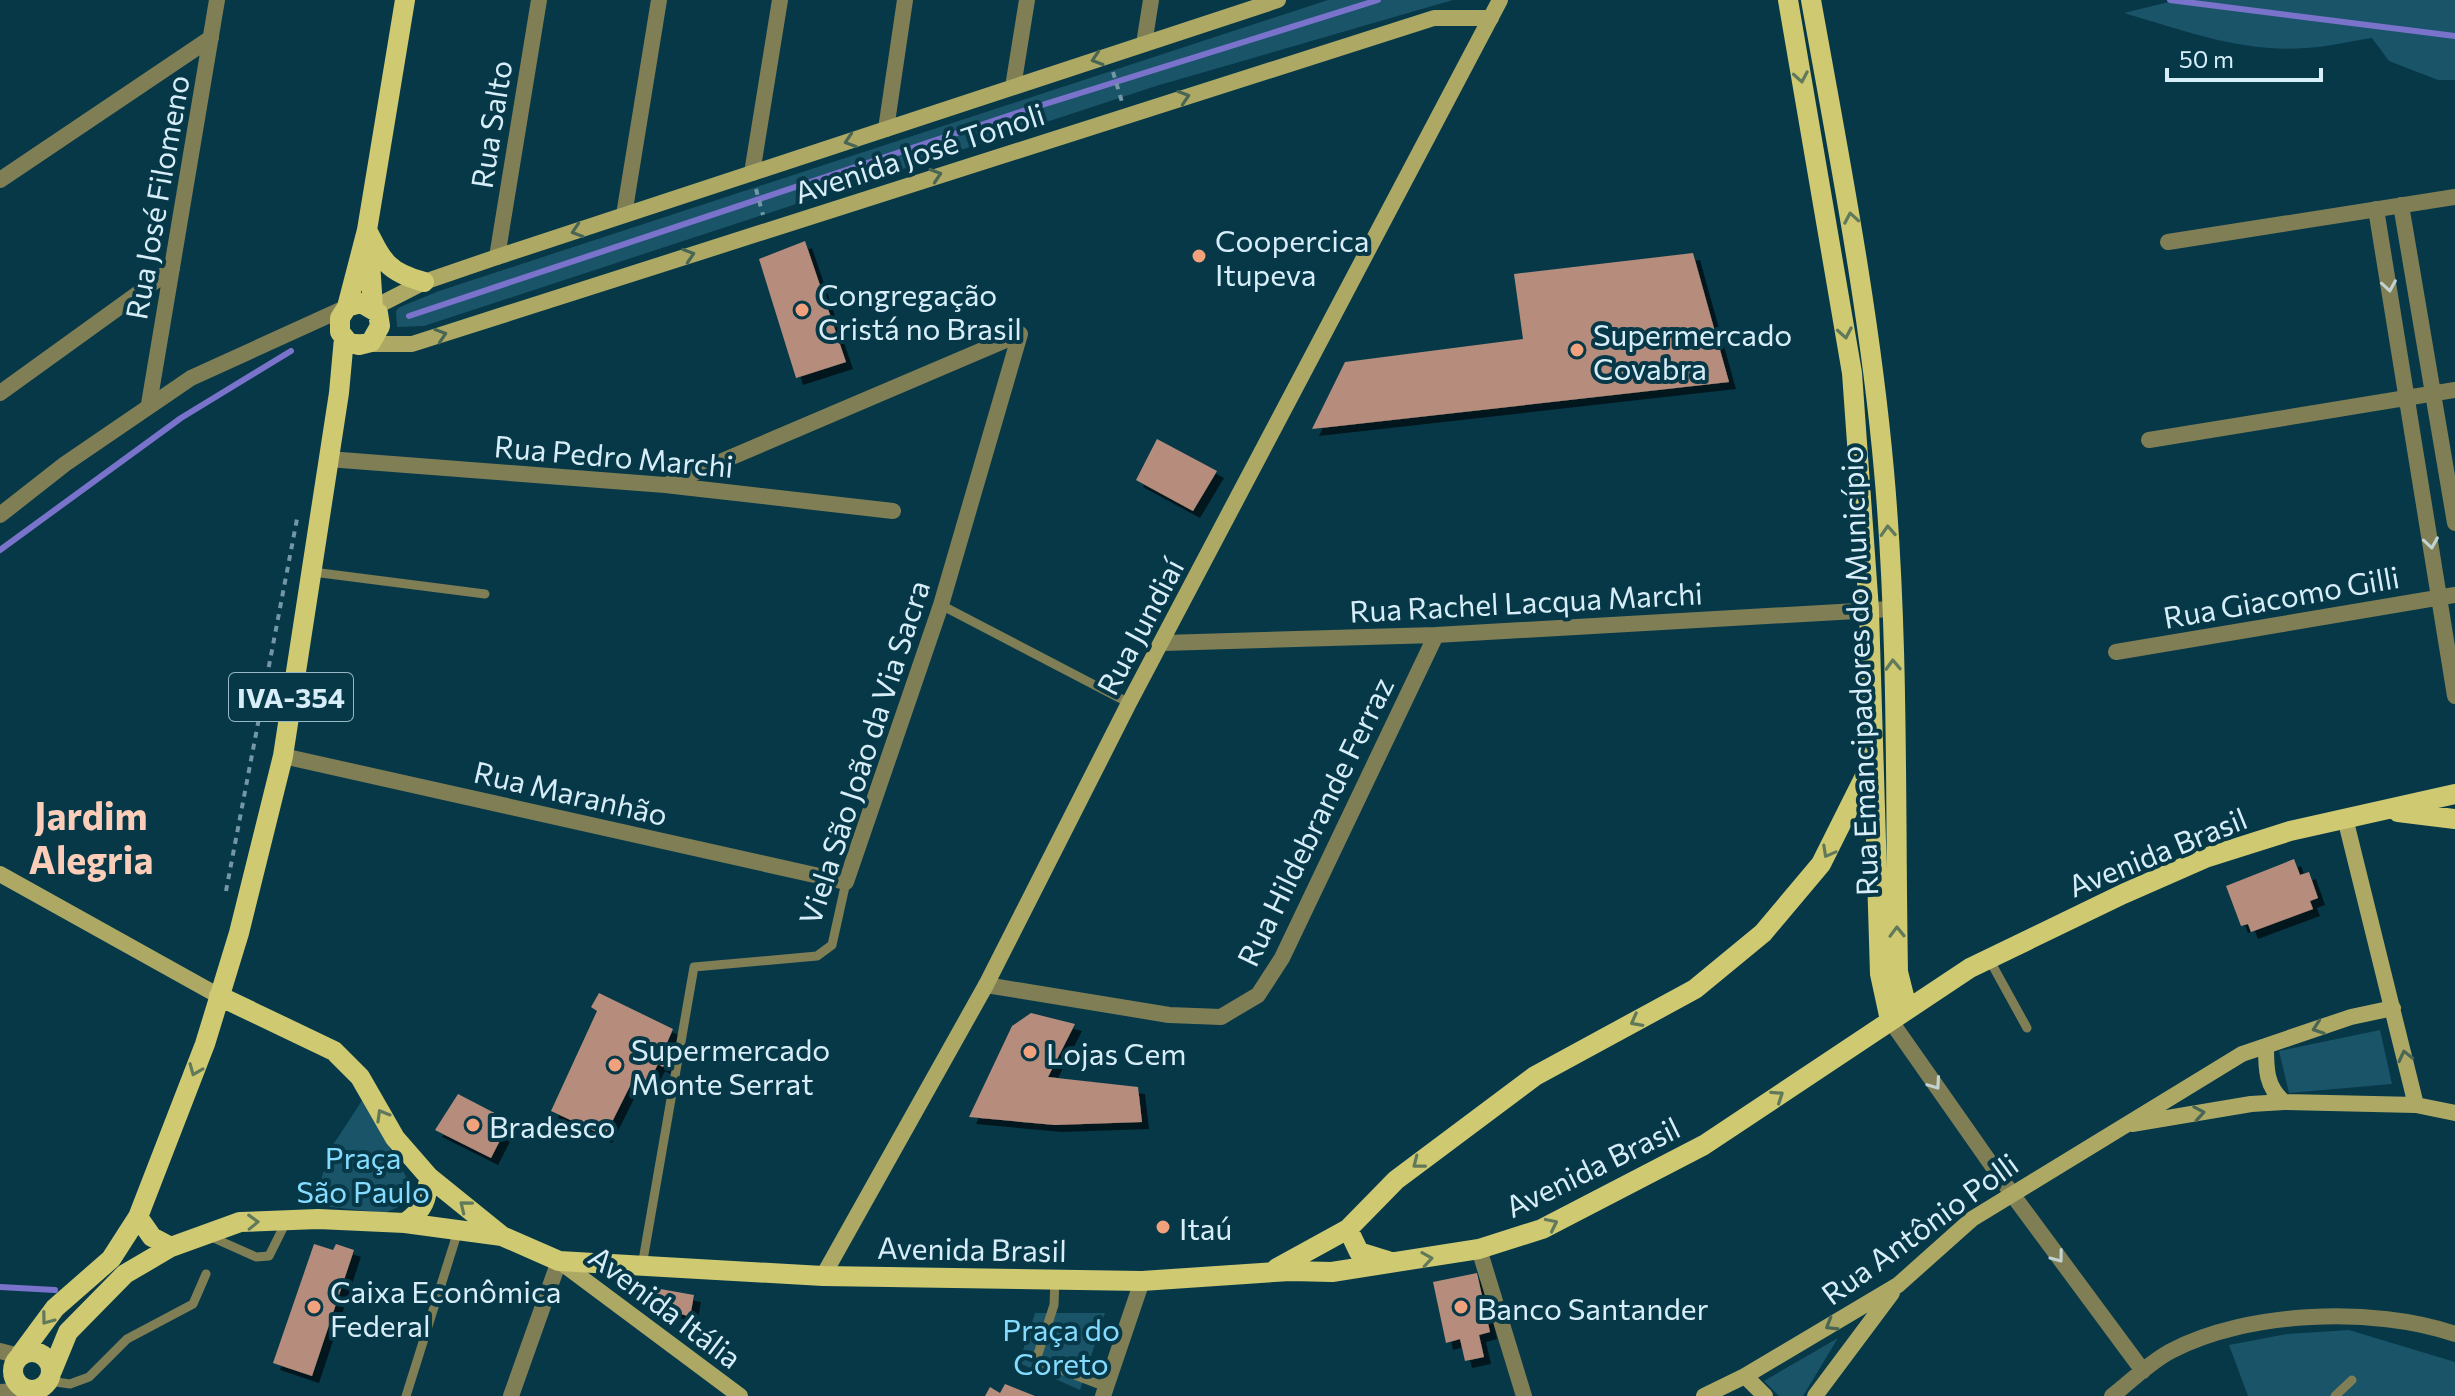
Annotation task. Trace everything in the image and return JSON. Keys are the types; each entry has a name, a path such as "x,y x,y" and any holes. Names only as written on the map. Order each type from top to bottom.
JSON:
{"main road":[{"path":"367,230 373,308 380,326 375,337 365,344 353,344 344,338 340,318 347,307 367,230 405,0"},
{"name":"Avenida José Tonoli","path":"373,308 424,282 497,257 624,215 754,179 886,129 1278,0"},
{"name":"Rua Emancipadores do Município","path":"1788,0 1852,373 1869,610 1880,974 1899,1014"},
{"name":"Rua Emancipadores do Município","path":"1811,0 1858,261 1884,471 1891,609 1899,1014"},
{"name":"Avenida José Tonoli","path":"365,344 412,344 1434,18 1495,7"},
{"name":"Rua Jundiaí","path":"823,1276 986,985 1129,703 1495,7"},
{"path":"367,230 381,259 397,274 424,282"},
{"path":"347,307 361,303 373,308"},
{"name":"IVA-354","path":"219,996 239,933 283,756 313,572 344,338"},
{"name":"IVA-354","path":"339,393 365,344"},
{"name":"Rua Emancipadores do Município","path":"1266,1273 1348,1229 1396,1180 1535,1076 1695,989 1763,933 1821,864 1851,810 1874,757"},
{"name":"Avenida Brasil","path":"559,1261 823,1276 1142,1281 1332,1272 1479,1249 1542,1229 1704,1145 1899,1014 1989,959 2205,858 2290,831 2455,794"},
{"name":"Avenida Brasil","path":"2378,811 2455,819"},
{"path":"2345,818 2416,1105"},
{"path":"0,874 219,996 334,1051 360,1077 395,1138 429,1177 502,1236 559,1261"},
{"path":"46,1385 13,1376 13,1354 55,1308 111,1259 138,1217 205,1044 219,996"},
{"name":"Rua Antônio Polli","path":"1704,1396 1745,1376 1898,1285 1972,1219 2242,1054 2351,1017 2393,1008"},
{"path":"2266,1046 2266,1069 2272,1092 2284,1102"},
{"name":"Rua Antônio Polli","path":"2123,1126 2251,1104 2284,1102 2416,1105 2455,1113"},
{"path":"405,1223 420,1213 427,1200 429,1177"},
{"path":"138,1217 152,1237 171,1247"},
{"path":"46,1385 68,1332 125,1274 171,1247 240,1222 405,1223 502,1236"},
{"path":"1348,1229 1359,1252 1395,1263"},
{"name":"Avenida Itália","path":"559,1261 740,1396"},
{"path":"1815,1396 1898,1285"},
{"path":"13,1354 38,1352 50,1363 46,1385"},
{"path":"1745,1376 1765,1396"}],"street":[{"name":"Rua José Filomeno","path":"149,404 217,0"},
{"name":"Rua Salto","path":"497,257 539,0"},
{"path":"624,215 659,0"},
{"path":"754,179 780,0"},
{"path":"886,129 905,0"},
{"path":"1013,87 1027,0"},
{"path":"1144,44 1151,0"},
{"path":"0,180 211,38"},
{"path":"2168,242 2455,197"},
{"path":"2401,205 2455,523"},
{"path":"2376,209 2408,398 2448,596 2455,696"},
{"path":"0,393 172,269"},
{"path":"0,515 149,404 191,378 347,307"},
{"name":"Viela São João da Via Sacra","path":"665,485 1020,334 941,605 846,882"},
{"path":"2149,440 2455,390"},
{"name":"Rua Pedro Marchi","path":"328,459 665,485 893,511"},
{"name":"Rua Giacomo Gilli","path":"2116,652 2448,596"},
{"name":"Rua Rachel Lacqua Marchi","path":"1163,643 1436,635 1891,609"},
{"name":"Rua Hildebrande Ferraz","path":"986,985 1169,1015 1221,1017 1258,995 1282,958 1436,635"},
{"name":"Rua Maranhão","path":"283,756 846,882"},
{"path":"1899,1014 2012,1194 2143,1371"},
{"path":"1479,1249 1524,1396"},
{"path":"511,1396 559,1261"},
{"path":"1104,1391 1142,1281"},
{"path":"2112,1396 2169,1351 2215,1334 2299,1317 2381,1320 2455,1334"},
{"path":"0,1392 46,1385"}],"lane":[{"path":"313,572 485,594"},
{"path":"941,605 1129,703"},
{"name":"Viela São João da Via Sacra","path":"642,1266 694,967 817,956 832,945 846,882"},
{"path":"1989,959 2027,1028"},
{"path":"206,1234 256,1257 269,1256 287,1220"},
{"path":"406,1396 458,1231"},
{"path":"46,1385 70,1384 89,1377 127,1339 193,1304 206,1274"},
{"path":"1055,1279 1054,1305 1036,1360 1104,1391"},
{"path":"2335,1396 2352,1380"}],"path":[{"path":"1111,65 1121,100"},
{"path":"754,179 764,219"},
{"path":"224,901 299,510"}],"green space":[{"path":"1328,0 1453,0 1156,86 424,326 397,327 396,311 400,307 439,291"},
{"path":"2177,0 2455,0 2455,80 2438,80 2389,61 2372,38 2314,47 2259,47 2213,39 2124,13"},
{"path":"2380,1030 2392,1084 2289,1093 2279,1051"},
{"name":"Praça São Paulo","path":"363,1099 408,1180 411,1201 385,1213 313,1205 331,1148"},
{"name":"Praça do Coreto","path":"1035,1313 1105,1313 1080,1390 1019,1363"},
{"path":"2349,1330 2455,1362 2455,1396 2248,1396 2229,1345 2287,1334"},
{"path":"1838,1338 1803,1396 1779,1396 1764,1381"}],"building":[{"name":"Congregação Cristá no Brasil","path":"805,241 846,362 796,378 759,259"},
{"name":"Supermercado Covabra","path":"1693,253 1729,382 1312,429 1345,362 1523,339 1514,274"},
{"path":"1157,439 1217,471 1193,511 1136,480"},
{"path":"2294,859 2300,875 2309,872 2318,898 2310,901 2313,909 2251,932 2248,924 2241,926 2226,886"},
{"name":"Supermercado Monte Serrat","path":"599,993 673,1029 666,1045 672,1051 663,1067 658,1064 647,1086 633,1080 605,1136 551,1111 597,1011 591,1007"},
{"name":"Lojas Cem","path":"1031,1013 1075,1024 1048,1077 1138,1087 1142,1122 1055,1125 969,1117 1012,1026"},
{"name":"Bradesco","path":"458,1094 510,1121 491,1158 435,1130"},
{"name":"Caixa Econômica Federal","path":"314,1244 333,1250 336,1244 354,1250 312,1376 273,1363"},
{"name":"Banco Santander","path":"1477,1273 1490,1332 1479,1335 1484,1357 1465,1361 1460,1339 1446,1343 1433,1282"},
{"path":"638,1285 694,1295 690,1317 637,1298"},
{"path":"1005,1384 1035,1396 985,1396 990,1387 1000,1393"}],"waterway":[{"path":"409,316 1026,110 1378,0"},
{"path":"2170,0 2455,36"},
{"path":"0,550 181,418 291,351"},
{"path":"0,1287 55,1290"}],"place":[{"name":"Coopercica Itupeva","path":"1199,256"},
{"name":"Congregação Cristá no Brasil","path":"802,310"},
{"name":"Supermercado Covabra","path":"1577,350"},
{"name":"Lojas Cem","path":"1030,1052"},
{"name":"Supermercado Monte Serrat","path":"615,1065"},
{"name":"Bradesco","path":"473,1125"},
{"name":"Itaú","path":"1163,1227"},
{"name":"Caixa Econômica Federal","path":"314,1307"},
{"name":"Banco Santander","path":"1461,1307"}],"district":[{"name":"Jardim Alegria","path":"91,836"}]}
